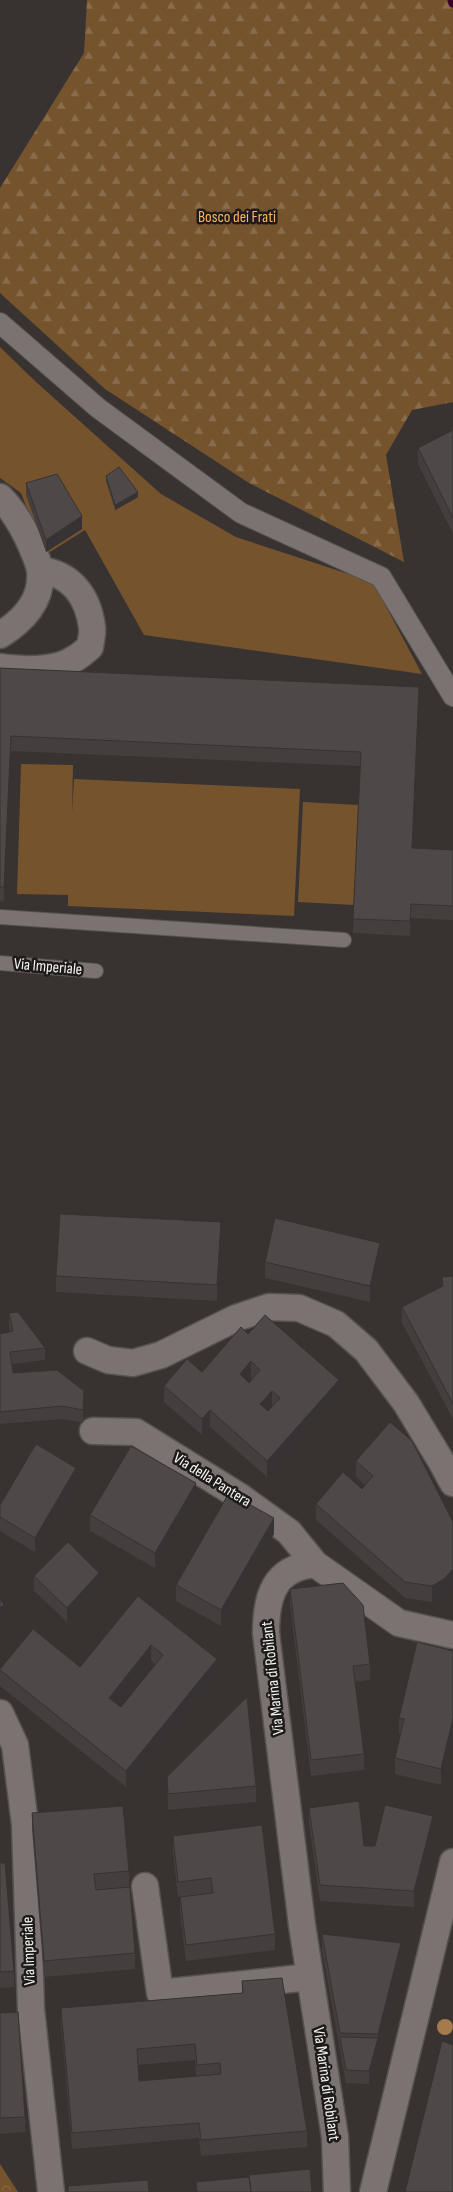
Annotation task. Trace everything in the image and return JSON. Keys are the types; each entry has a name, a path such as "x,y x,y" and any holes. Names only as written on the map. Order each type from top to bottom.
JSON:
{"street":[{"path":"0,323 98,408 241,513 381,577 453,696"},
{"path":"0,497 12,508 26,532 40,570 38,595 27,615 14,627 0,635"},
{"path":"0,667 15,669 48,668 74,660 90,646 93,628 81,594 68,578 53,572 40,570"},
{"path":"87,1351 108,1360 133,1363 161,1355 252,1312 269,1307 299,1308 336,1324 366,1350 406,1403 442,1461 453,1484"},
{"name":"Via della Pantera","path":"92,1431 136,1432 239,1496 289,1532 315,1564"},
{"path":"315,1564 399,1623 453,1635"},
{"name":"Via Marina di Robilant","path":"315,1564 299,1566 286,1573 276,1584 269,1597 266,1619 285,1792 310,1977 336,2136 337,2192"},
{"name":"Via Imperiale","path":"0,1713 14,1745 25,1824 31,2009 48,2180 51,2192"},
{"path":"373,2192 453,1862"},
{"path":"145,1886 160,1993 310,1977"}],"lane":[{"path":"0,917 344,940"},
{"name":"Via Imperiale","path":"0,963 96,971"}],"green space":[{"name":"Bosco dei Frati","path":"87,0 453,0 453,402 412,410 386,455 404,562 249,483 105,389 0,293 0,188 84,53"},
{"path":"0,347 35,381 161,494 236,537 373,582 422,674 144,635 85,530 45,555 21,493 0,478"},
{"path":"21,764 73,765 72,813 74,779 300,789 294,916 68,906 68,895 17,894"},
{"path":"303,802 359,805 354,905 298,902"},
{"path":"0,2164 18,2192 0,2192"}],"building":[{"path":"453,430 453,518 418,448"},
{"path":"119,467 138,492 115,505 106,476"},
{"path":"57,474 82,516 46,540 26,483"},
{"path":"0,668 419,687 412,848 453,850 453,906 411,904 410,921 353,919 361,752 11,736 4,887 0,887"},
{"path":"60,1214 221,1222 217,1285 56,1276"},
{"path":"275,1218 380,1243 370,1286 265,1262"},
{"path":"453,1276 453,1404 402,1307 443,1286 442,1277"},
{"path":"18,1312 45,1348 10,1352 13,1373 57,1370 84,1391 83,1410 62,1406 0,1412 0,1334 13,1331 9,1313"},
{"path":"265,1315 339,1380 267,1461 210,1410 202,1419 164,1386 187,1359 202,1372 241,1327 248,1334","holes":["251,1361 260,1370 249,1383 240,1374","272,1391 280,1398 268,1411 260,1404"]},
{"path":"390,1422 412,1441 453,1522 453,1569 444,1579 432,1586 405,1582 316,1504 343,1472 362,1489 373,1476 356,1461"},
{"path":"36,1444 76,1468 35,1538 0,1517 0,1505"},
{"path":"131,1446 196,1483 155,1553 90,1515"},
{"path":"229,1493 274,1518 221,1610 176,1585"},
{"path":"68,1542 99,1573 67,1608 34,1576"},
{"path":"343,1583 363,1605 370,1664 353,1666 364,1754 311,1760 290,1589"},
{"path":"138,1596 217,1659 126,1771 0,1670 33,1629 80,1667","holes":["151,1645 163,1655 121,1707 109,1698"]},
{"path":"0,1598 4,1605 0,1608"},
{"path":"417,1642 453,1651 453,1718 441,1769 395,1758 404,1719 399,1718"},
{"path":"247,1697 256,1786 168,1794 167,1777"},
{"path":"359,1801 364,1846 375,1846 385,1805 433,1816 414,1891 320,1885 309,1808"},
{"path":"123,1806 129,1871 94,1874 96,1890 130,1887 135,1953 44,1961 32,1813"},
{"path":"262,1825 275,1934 186,1945 180,1897 213,1893 211,1878 178,1882 173,1836"},
{"path":"0,1863 5,1863 14,1971 0,1972"},
{"path":"322,1934 401,1943 378,2034 340,2033"},
{"path":"282,1978 307,2131 201,2140 199,2123 72,2133 61,2008 243,1993 242,1981","holes":["195,2044 197,2065 220,2063 221,2074 139,2081 137,2049"]},
{"path":"18,2012 25,2117 0,2118 0,2013"},
{"path":"340,2037 378,2038 369,2071 346,2070"},
{"path":"442,2041 453,2045 453,2192 405,2192"},
{"path":"310,2169 312,2192 251,2192 249,2175"},
{"path":"249,2177 251,2192 197,2192 196,2182"},
{"path":"148,2180 149,2192 68,2192 68,2186"}]}
